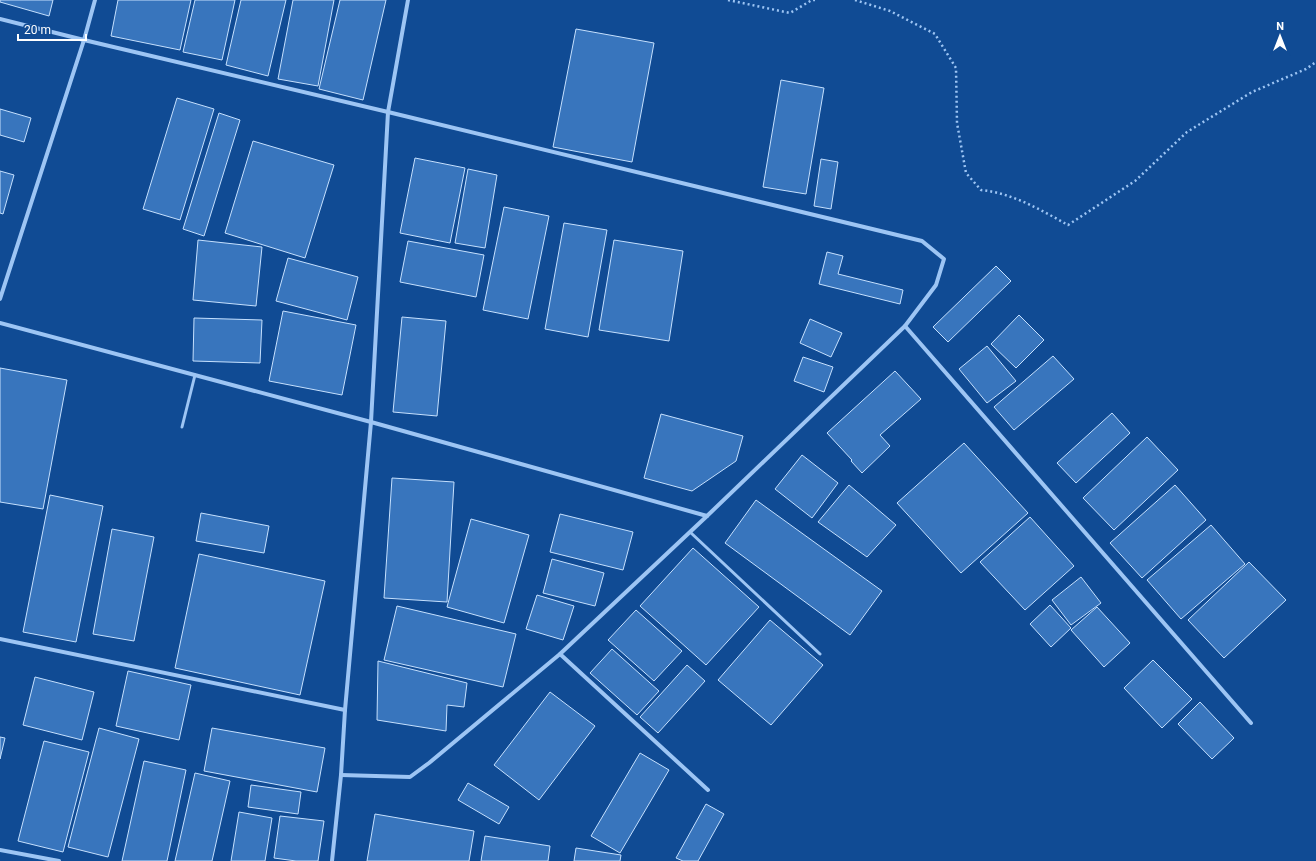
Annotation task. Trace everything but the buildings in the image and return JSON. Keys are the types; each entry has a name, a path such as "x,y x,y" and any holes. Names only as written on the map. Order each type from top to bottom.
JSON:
{"street":[{"path":"0,299 84,40 95,0"},
{"path":"332,861 341,775 345,710 371,422 388,112 408,0"},
{"path":"0,19 922,241 944,259 936,285 905,326 707,516 560,654 430,763 410,777 341,775"},
{"path":"0,323 371,422 707,516"},
{"path":"905,326 1251,723"},
{"path":"0,639 345,710"},
{"path":"560,654 708,790"},
{"path":"0,850 59,861"}],"lane":[{"path":"182,428 195,375"},
{"path":"690,532 820,654"}],"path":[{"path":"728,0 790,13 812,0 815,0"},
{"path":"855,0 890,11 935,34 956,68 956,123 966,173 981,190 995,191 1037,208 1068,224 1135,181 1187,132 1252,92 1306,69 1316,62"}]}
